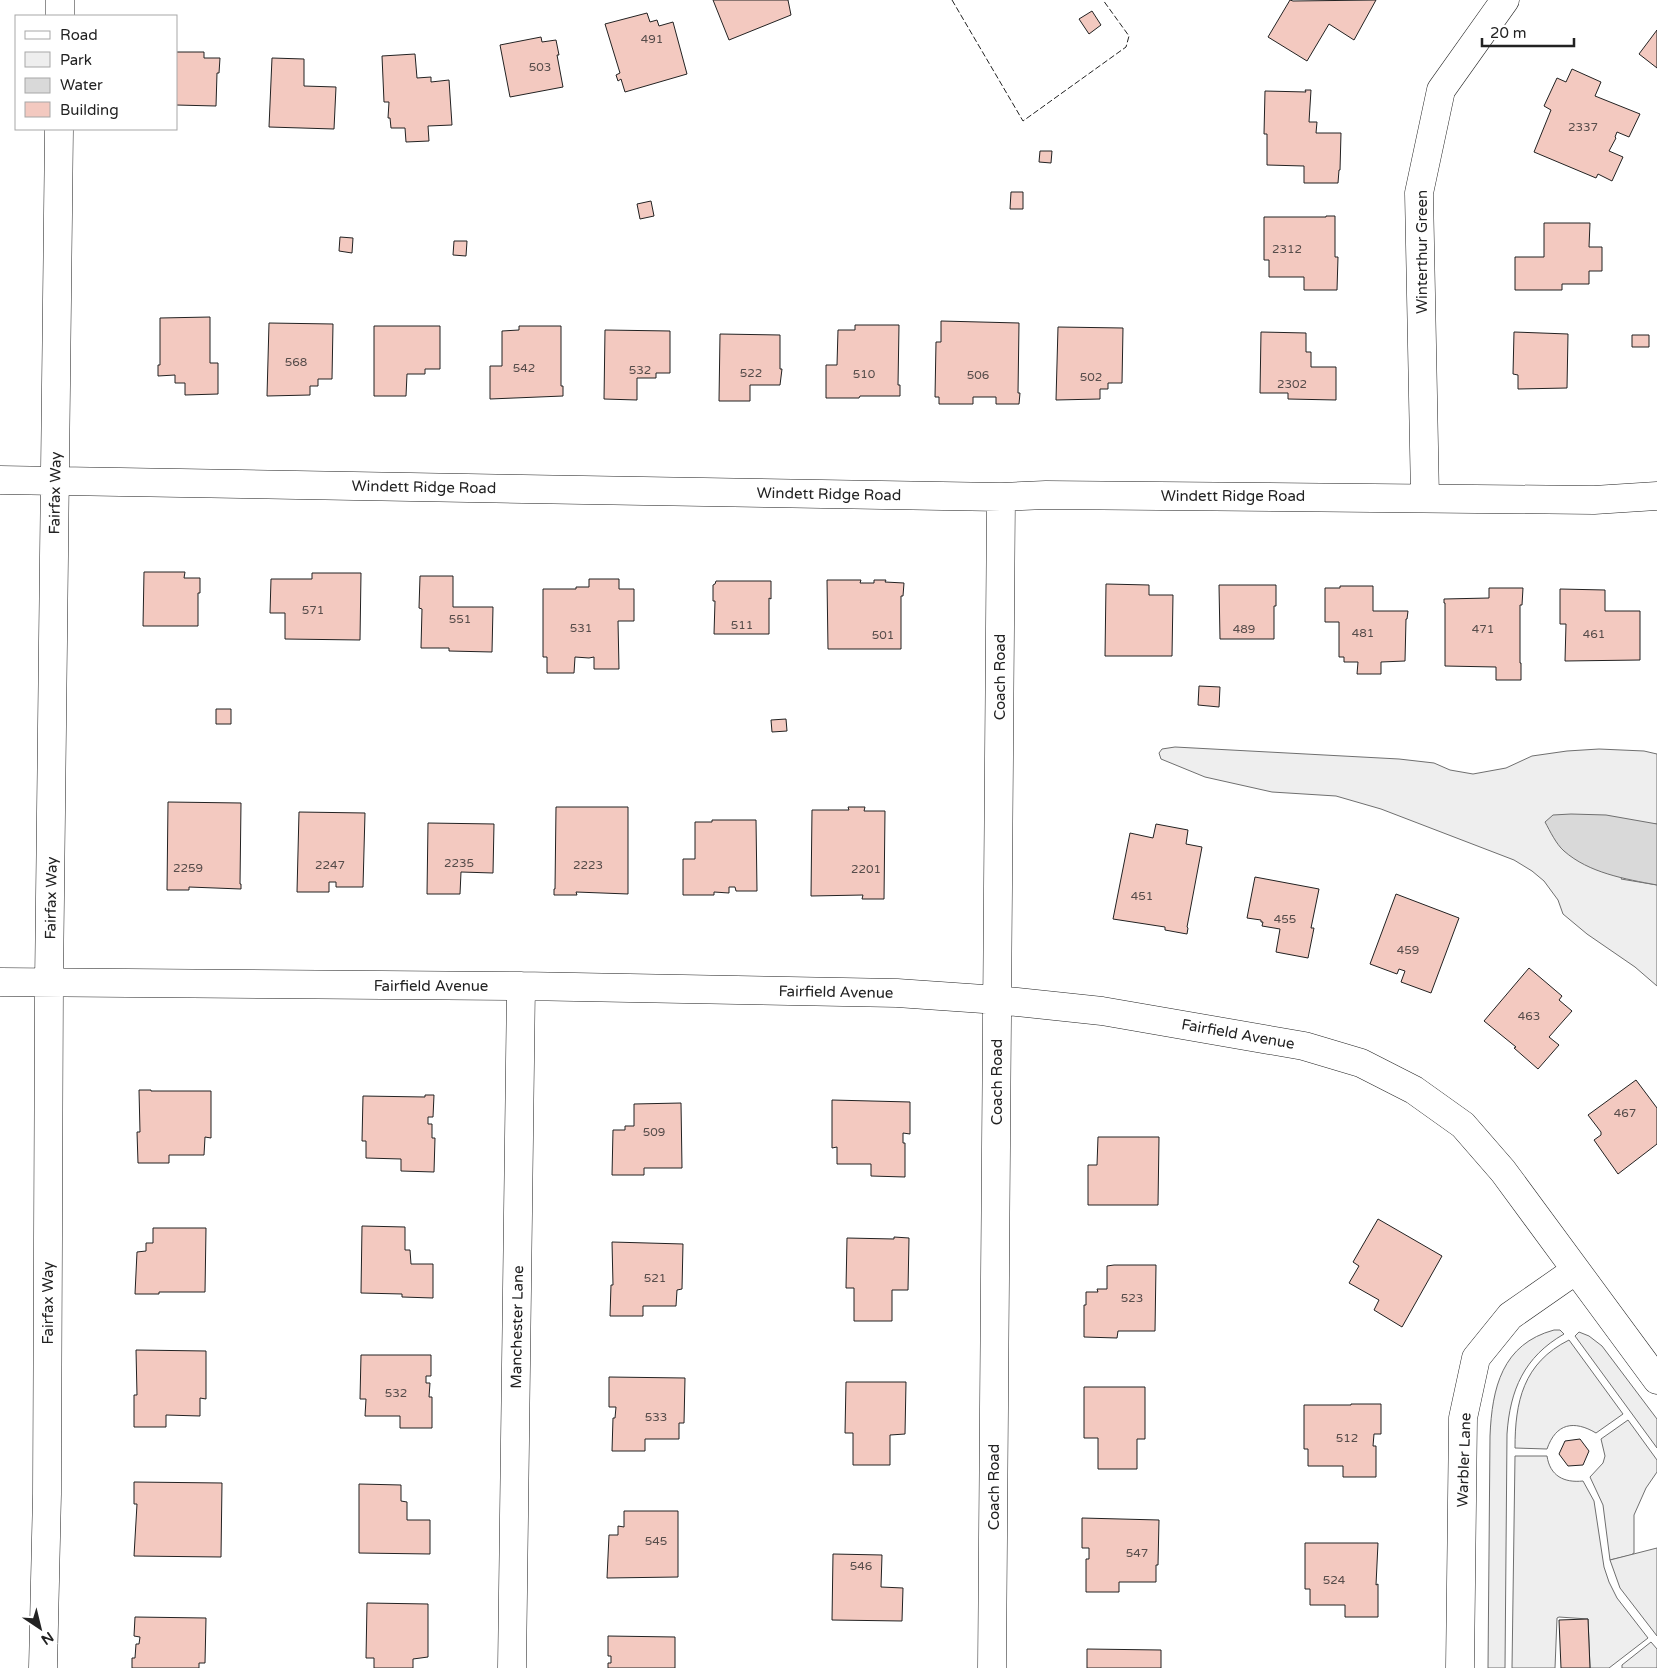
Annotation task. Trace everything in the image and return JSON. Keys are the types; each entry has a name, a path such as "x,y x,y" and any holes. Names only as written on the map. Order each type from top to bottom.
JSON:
{"street":[{"path":"60,0 60,15"},
{"name":"Winterthur Green","path":"1425,497 1419,193 1441,90 1505,0"},
{"name":"Fairfax Way","path":"43,1668 47,1484 49,983 59,130"},
{"name":"Windett Ridge Road","path":"0,480 1002,497 1046,495 1594,500 1657,496"},
{"name":"Coach Road","path":"992,1668 1002,497"},
{"name":"Fairfield Avenue","path":"0,982 521,986 897,993 998,1000 1121,1014 1304,1046 1361,1063 1414,1090 1462,1126 1503,1172 1657,1380"},
{"name":"Manchester Lane","path":"512,1668 521,986"},
{"name":"Warbler Lane","path":"1460,1668 1463,1418 1476,1358 1510,1316 1576,1270"}],"green space":[{"path":"1175,747 1399,759 1434,763 1450,770 1473,774 1506,768 1532,756 1567,751 1599,749 1644,751 1657,754 1657,824 1654,824 1621,879 1657,885 1657,986 1635,967 1587,934 1563,914 1558,900 1544,881 1514,860 1381,809 1336,796 1272,792 1205,777 1161,759 1159,753 1162,749"},
{"path":"1554,1330 1560,1330 1564,1334 1550,1343 1529,1364 1516,1389 1509,1418 1507,1434 1505,1668 1488,1668 1490,1436 1497,1385 1511,1357 1522,1346 1536,1337"},
{"path":"1579,1332 1589,1336 1602,1346 1657,1419 1657,1448 1575,1336"},
{"path":"1569,1340 1623,1414 1596,1433 1580,1426 1567,1426 1555,1434 1547,1449 1515,1448 1517,1415 1525,1385 1541,1360 1553,1349"},
{"path":"1628,1420 1657,1460 1657,1472 1646,1488 1634,1515 1634,1553 1610,1560 1603,1505 1590,1477 1603,1463 1605,1456 1601,1439"},
{"path":"1515,1456 1547,1456 1551,1469 1559,1477 1570,1481 1583,1481 1594,1501 1604,1567 1609,1582 1617,1598 1648,1638 1609,1668 1590,1668 1588,1619 1559,1617 1557,1618 1555,1668 1512,1668"},
{"path":"1651,1642 1657,1649 1657,1668 1622,1668 1622,1665"}],"shaded area":[{"path":"1657,1548 1657,1636 1620,1588 1610,1560"}],"water":[{"path":"1553,815 1606,815 1657,824 1657,885 1596,870 1574,859 1564,851 1545,822"}],"building":[{"path":"713,0 788,0 791,15 729,40"},
{"path":"1290,0 1376,0 1354,40 1329,24 1307,61 1268,37"},
{"path":"1092,11 1101,25 1089,34 1079,19"},
{"path":"647,13 650,22 657,20 659,26 673,22 687,74 625,92 621,79 618,81 616,75 620,73 605,24"},
{"path":"1657,30 1657,68 1639,54"},
{"path":"541,37 542,42 556,40 563,87 510,97 500,45"},
{"path":"178,52 204,52 204,58 220,58 219,73 217,73 216,106 178,105"},
{"path":"415,54 417,78 431,77 431,82 449,80 452,125 428,126 429,141 406,142 405,128 391,128 390,118 388,118 389,102 384,102 382,56"},
{"path":"272,58 304,59 304,86 336,87 334,129 269,127"},
{"path":"1572,69 1601,82 1595,96 1640,114 1629,137 1617,132 1609,151 1623,157 1612,181 1598,174 1596,178 1534,152 1551,110 1544,106 1557,78 1566,82"},
{"path":"1305,90 1311,90 1309,122 1317,122 1316,133 1341,133 1338,183 1304,183 1304,166 1267,165 1267,134 1264,134 1265,91 1306,92"},
{"path":"1040,151 1052,151 1051,163 1039,162"},
{"path":"1011,192 1023,192 1023,209 1010,209"},
{"path":"651,201 654,216 640,219 637,204"},
{"path":"1335,216 1335,257 1338,257 1337,290 1304,290 1304,277 1269,277 1269,260 1264,260 1264,217"},
{"path":"1544,223 1590,223 1589,247 1602,247 1602,271 1589,271 1589,284 1562,284 1562,290 1515,290 1515,257 1544,257"},
{"path":"340,237 353,238 352,253 339,251"},
{"path":"454,241 467,241 466,256 453,255"},
{"path":"210,317 210,363 218,363 218,394 185,395 185,383 175,383 175,375 158,376 158,365 160,365 160,318"},
{"path":"941,321 1019,323 1019,404 996,404 996,397 973,397 973,404 939,404 939,397 935,397 936,342 941,342"},
{"path":"269,323 333,324 332,379 318,379 318,386 310,386 310,395 267,396"},
{"path":"855,325 899,325 898,385 900,385 900,396 826,398 826,365 837,365 838,330 855,330"},
{"path":"374,326 440,326 440,369 425,369 425,374 407,374 406,396 374,396"},
{"path":"519,326 561,326 561,386 563,386 563,396 490,399 490,366 502,366 502,331 519,330"},
{"path":"1058,327 1123,328 1122,383 1108,383 1108,389 1100,389 1100,399 1056,400"},
{"path":"605,330 670,331 670,373 656,373 656,378 637,378 637,400 604,399"},
{"path":"1261,332 1306,333 1306,352 1311,352 1311,367 1336,367 1336,400 1288,399 1288,393 1260,393"},
{"path":"1514,332 1568,334 1567,388 1518,389 1518,375 1513,374"},
{"path":"720,334 780,335 780,369 782,369 780,385 750,385 750,401 719,401"},
{"path":"1632,335 1649,335 1649,347 1632,347"},
{"path":"144,572 185,572 184,578 200,578 198,626 143,626"},
{"path":"312,573 361,573 360,640 285,639 285,613 270,613 271,579 312,579"},
{"path":"420,576 453,576 453,607 493,607 492,652 449,651 449,648 421,648 422,609 419,608"},
{"path":"589,579 619,579 619,589 634,589 634,621 618,621 619,669 594,669 594,657 575,657 574,673 547,673 547,657 543,657 543,589 589,587"},
{"path":"827,580 861,580 860,583 874,583 874,580 886,580 885,582 904,583 903,596 901,596 901,649 828,649"},
{"path":"716,581 771,581 769,634 714,634 715,601 713,601 713,585"},
{"path":"1106,584 1149,585 1149,595 1173,595 1172,656 1105,656"},
{"path":"1219,585 1276,585 1274,639 1220,639"},
{"path":"1340,586 1373,586 1373,611 1408,611 1406,619 1405,661 1381,662 1381,674 1357,674 1358,662 1344,662 1344,657 1339,657 1339,622 1325,622 1325,588 1340,588"},
{"path":"1489,588 1523,588 1522,605 1520,605 1521,680 1496,680 1496,667 1445,666 1444,599 1489,598"},
{"path":"1560,589 1605,590 1605,611 1640,611 1640,660 1565,661 1566,624 1560,624"},
{"path":"1199,686 1220,687 1219,707 1198,705"},
{"path":"216,709 231,709 231,724 216,724"},
{"path":"786,719 787,731 772,732 771,720"},
{"path":"168,802 241,803 241,889 189,887 189,890 167,890"},
{"path":"556,807 628,807 628,894 576,892 577,895 554,895"},
{"path":"848,807 865,807 864,811 885,811 884,899 862,899 863,895 811,896 812,810 849,810"},
{"path":"299,812 365,813 363,887 336,887 336,882 329,882 329,892 297,892"},
{"path":"712,820 756,820 757,891 736,891 735,887 729,887 729,893 714,892 714,895 683,895 683,859 695,859 695,822 712,822"},
{"path":"428,823 494,824 493,873 461,872 460,894 427,894"},
{"path":"1156,824 1188,830 1186,844 1202,847 1187,934 1165,930 1165,927 1113,919 1130,833 1153,838"},
{"path":"1255,877 1319,889 1311,928 1314,928 1308,958 1276,952 1280,929 1262,926 1263,922 1261,920 1247,918"},
{"path":"1396,894 1459,918 1431,993 1401,982 1405,971 1399,969 1397,974 1370,964"},
{"path":"1529,968 1562,996 1559,1000 1572,1011 1549,1037 1559,1045 1538,1069 1514,1048 1516,1047 1484,1021"},
{"path":"1636,1080 1657,1108 1657,1144 1618,1174 1594,1140 1601,1135 1601,1132 1588,1115"},
{"path":"139,1090 211,1091 211,1138 205,1137 204,1155 169,1155 169,1163 138,1163 137,1132 140,1132"},
{"path":"425,1095 434,1095 433,1117 428,1117 428,1124 432,1124 432,1138 435,1138 434,1172 401,1171 401,1159 366,1158 366,1141 362,1141 363,1096 425,1097"},
{"path":"832,1100 910,1102 910,1134 903,1133 903,1143 905,1143 905,1177 871,1176 871,1164 837,1164 837,1147 832,1148"},
{"path":"681,1103 682,1168 644,1168 644,1175 612,1175 613,1130 625,1130 625,1126 634,1126 634,1104"},
{"path":"1098,1137 1159,1137 1158,1205 1088,1205 1088,1165 1097,1165"},
{"path":"1378,1219 1442,1256 1402,1327 1374,1310 1379,1300 1349,1283 1359,1266 1353,1262"},
{"path":"362,1226 405,1227 405,1250 410,1250 411,1264 433,1264 433,1298 402,1297 402,1294 361,1293"},
{"path":"153,1228 206,1228 205,1292 135,1294 137,1252 146,1251 146,1243 153,1243"},
{"path":"894,1237 909,1238 908,1290 892,1290 892,1321 854,1321 854,1288 846,1288 847,1238 894,1239"},
{"path":"612,1242 683,1244 682,1289 677,1290 676,1306 643,1306 643,1316 610,1316 611,1285 613,1285"},
{"path":"1156,1265 1155,1331 1118,1331 1117,1338 1084,1337 1086,1292 1098,1292 1097,1289 1107,1289 1107,1266"},
{"path":"136,1350 206,1351 206,1399 200,1398 200,1416 166,1415 166,1427 134,1427 134,1395 137,1395"},
{"path":"361,1355 431,1355 431,1376 426,1376 426,1383 430,1383 429,1397 432,1397 432,1428 400,1428 400,1416 365,1416 366,1399 360,1399"},
{"path":"609,1377 685,1378 684,1423 679,1423 679,1439 645,1439 645,1451 612,1451 613,1418 615,1418 616,1407 609,1407"},
{"path":"846,1382 906,1382 905,1434 890,1435 890,1465 853,1465 853,1433 845,1433"},
{"path":"1084,1387 1145,1387 1145,1439 1137,1439 1137,1469 1098,1469 1098,1438 1084,1438"},
{"path":"1381,1404 1381,1434 1374,1434 1373,1446 1376,1446 1376,1477 1343,1477 1343,1466 1308,1466 1308,1449 1304,1449 1304,1405"},
{"path":"1580,1439 1589,1451 1583,1465 1568,1466 1559,1454 1565,1441"},
{"path":"134,1482 222,1483 221,1557 134,1556 137,1504 134,1504"},
{"path":"359,1484 401,1485 401,1501 407,1502 407,1520 430,1520 430,1554 359,1553"},
{"path":"624,1511 678,1511 678,1577 607,1578 609,1535 618,1535 618,1526 624,1527"},
{"path":"1082,1518 1159,1520 1156,1582 1119,1582 1119,1592 1086,1592 1086,1559 1089,1559 1089,1548 1082,1548"},
{"path":"1305,1543 1378,1543 1376,1585 1378,1584 1378,1617 1345,1617 1345,1605 1310,1605 1310,1589 1305,1589"},
{"path":"833,1554 882,1555 881,1587 903,1588 902,1621 832,1620"},
{"path":"367,1603 428,1604 428,1657 413,1659 413,1668 374,1668 374,1658 366,1658"},
{"path":"135,1617 206,1618 205,1663 199,1663 199,1668 132,1668 132,1658 135,1658 136,1644 139,1644 140,1637 134,1636"},
{"path":"1588,1619 1590,1668 1561,1668 1559,1620"},
{"path":"608,1636 675,1637 675,1668 608,1668 608,1663 611,1663 611,1656 608,1656"},
{"path":"1087,1649 1161,1650 1161,1668 1087,1668"}],"fence":[{"path":"952,0 1023,121 1126,47 1129,36 1103,0"}]}
